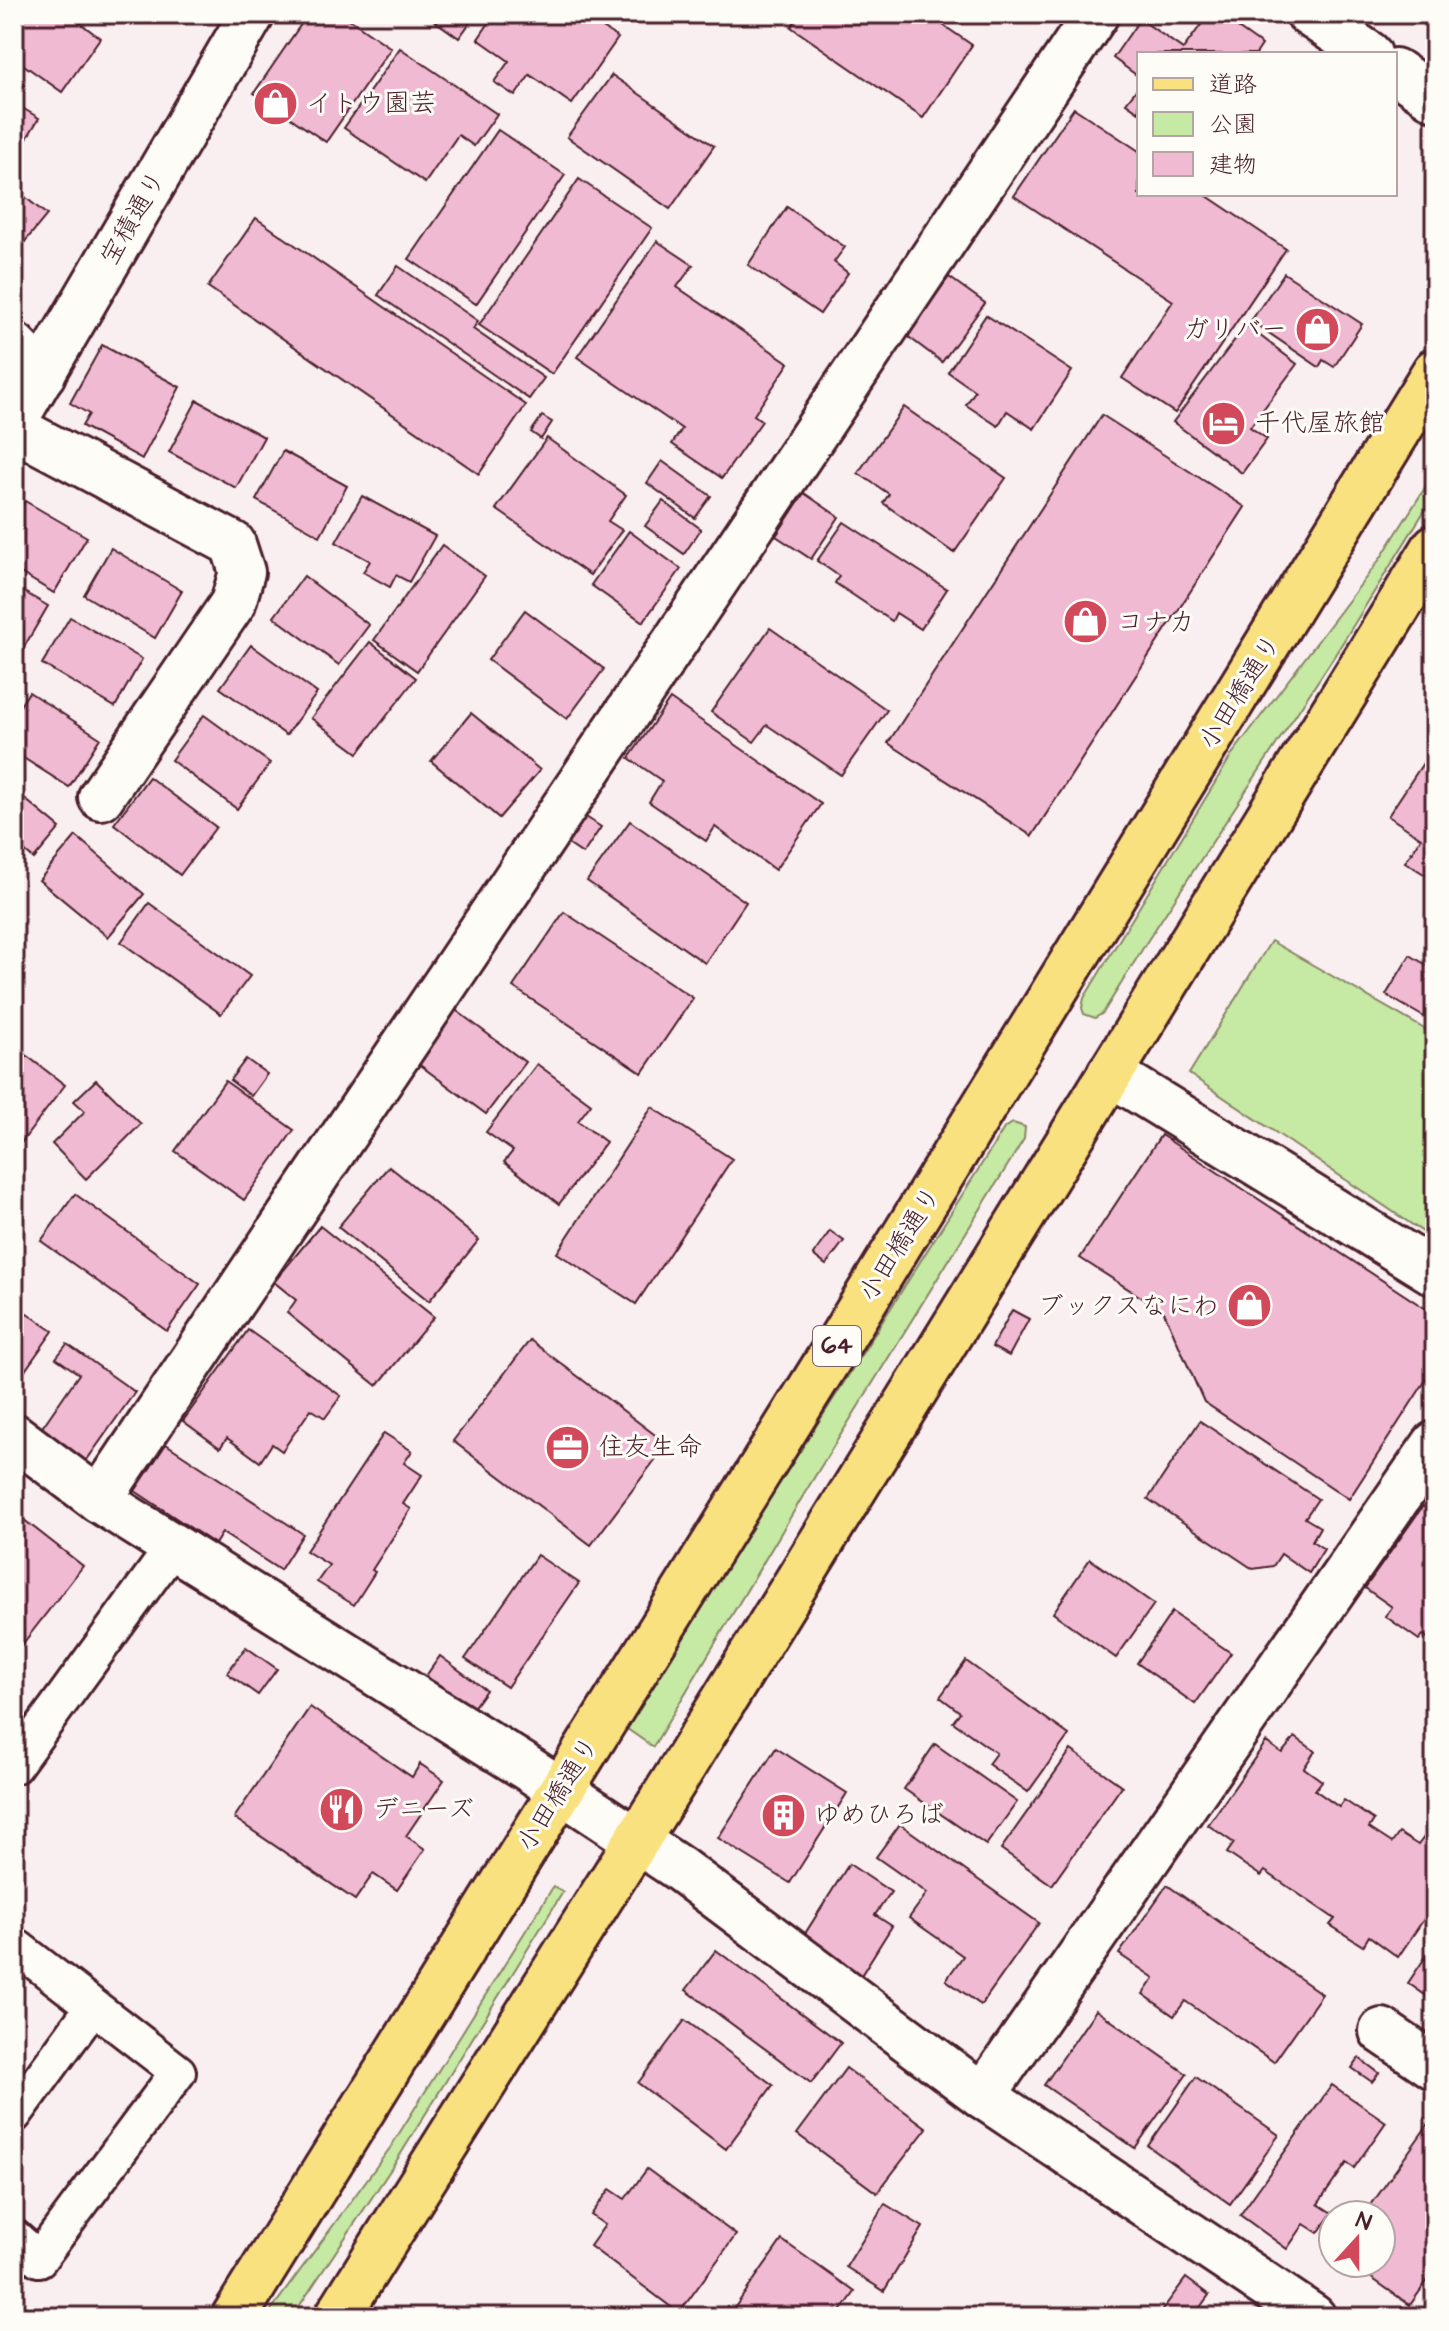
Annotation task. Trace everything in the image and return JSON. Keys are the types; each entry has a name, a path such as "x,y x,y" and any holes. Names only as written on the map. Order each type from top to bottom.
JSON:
{"main road":[{"name":"小田橋通り","path":"234,2317 880,1277 1435,371"},
{"path":"337,2317 637,1840 1435,547"}],"street":[{"name":"宝積通り","path":"14,425 28,360 252,14"},
{"path":"99,1500 1096,14"},
{"path":"1309,14 1366,52"},
{"path":"1397,72 1435,98"},
{"path":"14,425 233,544 242,572 233,603 101,797"},
{"path":"1110,1073 1435,1273"},
{"path":"14,1436 99,1500 677,1867 983,2096 1313,2317"},
{"path":"983,2096 1435,1444"},
{"path":"1382,2031 1435,2067"}],"lane":[{"path":"14,1766 173,1547"},
{"path":"14,1945 178,2072 39,2259 14,2237"},
{"path":"14,2115 93,2007"}],"green space":[{"path":"1435,472 1435,494 1333,658 1103,1013 1095,1018 1084,1014 1084,998 1233,753 1380,559"},
{"path":"1271,941 1435,1035 1435,1240 1189,1074"},
{"path":"1013,1123 1025,1127 1024,1139 812,1481 653,1747 623,1726 1005,1127"},
{"path":"553,1887 563,1892 397,2160 292,2317 266,2317 390,2148"}],"building":[{"path":"14,14 68,14 100,38 62,92 14,58"},
{"path":"308,14 342,14 391,48 326,142 254,93"},
{"path":"425,14 476,14 459,38"},
{"path":"495,14 582,14 618,38 572,104 530,75 515,96 494,82 509,61 478,39"},
{"path":"800,14 927,14 972,45 923,118 791,27"},
{"path":"1209,14 1218,14 1262,45 1257,52 1137,52 1137,76 1113,58 1140,19 1183,49"},
{"path":"400,48 497,114 474,146 458,135 425,183 344,128"},
{"path":"612,75 714,146 670,209 567,137"},
{"path":"1137,89 1137,111 1126,103"},
{"path":"14,103 39,118 18,153 14,150"},
{"path":"1074,108 1137,150 1137,196 1207,196 1286,249 1175,413 1122,378 1173,301 1014,196"},
{"path":"498,130 565,175 476,304 409,259"},
{"path":"579,179 652,228 552,374 479,325"},
{"path":"14,188 47,215 14,255"},
{"path":"787,207 845,247 834,262 848,273 820,314 748,265"},
{"path":"256,218 526,405 479,474 208,287"},
{"path":"657,241 693,265 677,287 789,363 754,415 762,421 722,478 672,444 682,429 577,357"},
{"path":"398,266 478,321 473,329 544,378 529,399 378,295"},
{"path":"1284,273 1362,324 1334,367 1323,360 1319,367 1251,321"},
{"path":"949,277 985,303 942,362 906,335"},
{"path":"986,315 1072,371 1034,429 1007,411 998,426 966,405 975,391 948,372"},
{"path":"1246,325 1297,364 1250,427 1267,439 1242,473 1173,422"},
{"path":"102,345 180,387 142,459 82,426 89,414 70,403"},
{"path":"197,400 264,437 236,488 169,452"},
{"path":"904,407 1006,478 954,553 883,503 889,494 858,473"},
{"path":"1102,415 1245,507 1032,836 888,743"},
{"path":"542,416 552,422 541,439 531,432"},
{"path":"547,438 626,495 608,521 622,530 590,575 496,509"},
{"path":"283,451 347,486 320,536 256,500"},
{"path":"662,461 711,496 695,518 647,483"},
{"path":"804,493 839,517 811,559 776,536"},
{"path":"362,496 435,536 409,582 396,575 390,587 363,572 370,561 336,542"},
{"path":"25,501 87,537 54,593 14,569 14,519"},
{"path":"663,501 701,529 684,554 645,526"},
{"path":"844,522 947,589 921,629 896,613 892,621 835,583 839,576 817,561"},
{"path":"629,531 681,569 643,622 591,585"},
{"path":"442,545 485,576 417,671 374,640"},
{"path":"111,548 182,591 155,638 84,595"},
{"path":"304,576 369,625 339,665 274,617"},
{"path":"14,586 48,606 17,659 14,657"},
{"path":"525,610 604,669 567,719 488,660"},
{"path":"70,617 142,659 115,707 42,664"},
{"path":"770,628 887,710 841,775 767,725 754,742 711,712"},
{"path":"370,642 416,678 358,753 311,718"},
{"path":"251,645 317,693 286,735 220,688"},
{"path":"29,692 100,738 69,787 14,752 14,715"},
{"path":"670,699 821,804 775,870 715,827 706,841 649,802 662,781 629,758"},
{"path":"471,713 540,770 499,818 431,761"},
{"path":"204,715 270,763 237,809 171,760"},
{"path":"1435,745 1435,881 1405,862 1421,838 1388,816"},
{"path":"149,777 216,827 180,875 114,824"},
{"path":"14,790 60,828 34,859 14,843"},
{"path":"583,815 601,827 583,854 565,842"},
{"path":"630,821 746,902 705,963 587,881"},
{"path":"76,836 144,894 108,937 39,880"},
{"path":"149,903 250,976 221,1014 121,942"},
{"path":"564,912 693,998 642,1073 513,987"},
{"path":"1410,955 1435,970 1435,999 1424,1017 1386,995"},
{"path":"453,1008 525,1062 486,1114 413,1060"},
{"path":"14,1046 65,1085 21,1143 14,1137"},
{"path":"246,1059 267,1074 251,1096 230,1080"},
{"path":"537,1064 591,1104 578,1121 606,1142 559,1204 504,1162 513,1151 486,1132"},
{"path":"96,1080 141,1124 86,1179 52,1144 85,1111 74,1101"},
{"path":"225,1081 294,1130 244,1200 175,1151"},
{"path":"652,1107 732,1159 636,1304 557,1253"},
{"path":"1161,1135 1435,1315 1435,1366 1349,1499 1204,1402 1164,1312 1080,1258"},
{"path":"389,1166 479,1240 429,1301 338,1227"},
{"path":"75,1194 200,1284 167,1331 41,1241"},
{"path":"320,1226 434,1317 377,1386 287,1313 296,1300 274,1282"},
{"path":"830,1231 844,1241 826,1265 813,1255"},
{"path":"14,1304 53,1331 14,1386"},
{"path":"1012,1310 1029,1319 1009,1356 992,1347"},
{"path":"248,1330 341,1396 325,1418 311,1409 282,1451 272,1444 260,1462 227,1438 220,1448 183,1421"},
{"path":"530,1340 667,1444 591,1545 453,1441"},
{"path":"67,1344 135,1392 86,1461 41,1429 79,1374 56,1358"},
{"path":"1200,1421 1318,1499 1305,1518 1320,1527 1312,1541 1324,1549 1309,1573 1281,1554 1273,1566 1253,1569 1148,1499"},
{"path":"384,1433 412,1451 404,1463 422,1475 403,1504 411,1509 354,1605 317,1582 329,1565 306,1551"},
{"path":"166,1444 303,1534 280,1570 222,1533 215,1544 135,1491"},
{"path":"1423,1506 1435,1514 1435,1643 1423,1635 1419,1640 1385,1616 1392,1607 1365,1588"},
{"path":"14,1512 83,1566 14,1655"},
{"path":"537,1555 579,1583 507,1687 465,1659"},
{"path":"1090,1559 1154,1604 1116,1658 1053,1613"},
{"path":"1172,1612 1231,1653 1195,1704 1137,1663"},
{"path":"246,1647 277,1669 258,1695 227,1673"},
{"path":"440,1656 486,1690 467,1716 421,1683"},
{"path":"966,1661 1069,1735 1028,1792 988,1764 996,1753 953,1722 960,1712 940,1697"},
{"path":"310,1707 412,1777 420,1764 444,1780 406,1836 425,1849 397,1890 373,1874 355,1900 234,1818"},
{"path":"1295,1737 1315,1751 1304,1768 1322,1781 1315,1790 1339,1807 1344,1800 1374,1820 1369,1828 1392,1843 1399,1833 1418,1845 1431,1828 1435,1830 1435,1903 1398,1957 1369,1936 1363,1946 1330,1925 1335,1919 1265,1871 1261,1876 1227,1853 1234,1843 1208,1825 1266,1742 1282,1753"},
{"path":"935,1744 1017,1802 986,1845 904,1789"},
{"name":"ゆめひろば","path":"776,1748 847,1793 790,1883 718,1838"},
{"path":"1071,1750 1122,1786 1052,1885 1001,1849"},
{"path":"900,1824 1039,1923 981,2005 946,1980 963,1956 909,1918 927,1893 876,1857"},
{"path":"849,1864 891,1892 875,1915 892,1926 860,1977 801,1940"},
{"path":"1167,1885 1322,1994 1274,2062 1185,2001 1174,2016 1143,1994 1154,1978 1119,1954"},
{"path":"1435,1943 1435,2002 1408,1983"},
{"path":"716,1950 841,2043 811,2083 686,1990"},
{"path":"1096,2010 1187,2074 1135,2148 1044,2085"},
{"path":"685,2020 773,2085 726,2149 638,2083"},
{"path":"1359,2058 1379,2073 1372,2082 1352,2068"},
{"path":"846,2068 927,2128 877,2193 797,2134"},
{"path":"1196,2077 1279,2135 1230,2204 1148,2146"},
{"path":"1332,2085 1386,2122 1354,2168 1347,2163 1322,2199 1317,2199 1317,2232 1304,2224 1287,2249 1240,2215"},
{"path":"1429,2123 1435,2127 1435,2270 1410,2305 1373,2279 1397,2279 1397,2199 1375,2199"},
{"path":"647,2169 736,2235 679,2313 590,2246 605,2225 591,2215 610,2189 625,2199"},
{"path":"885,2204 923,2227 884,2291 846,2267"},
{"path":"782,2240 855,2292 837,2317 720,2317 727,2306 733,2310"},
{"path":"1186,2278 1209,2295 1193,2317 1157,2317"}],"place":[{"name":"イトウ園芸","path":"275,103"},
{"name":"ガリバー","path":"1318,329"},
{"name":"千代屋旅館","path":"1224,423"},
{"name":"コナカ","path":"1086,622"},
{"name":"ブックスなにわ","path":"1250,1306"},
{"name":"住友生命","path":"567,1447"},
{"name":"デニーズ","path":"342,1809"},
{"name":"ゆめひろば","path":"783,1815"}]}
